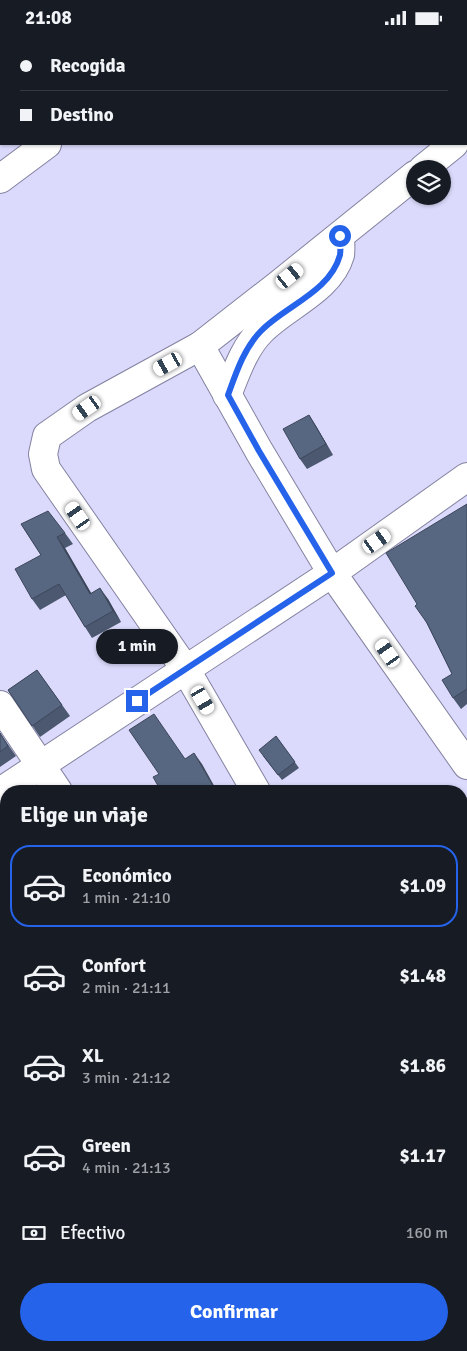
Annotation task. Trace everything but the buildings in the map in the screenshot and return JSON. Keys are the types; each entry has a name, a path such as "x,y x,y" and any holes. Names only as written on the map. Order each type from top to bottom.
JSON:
{"street":[{"path":"0,179 46,145"},
{"path":"434,160 453,145"},
{"path":"253,785 186,669 46,469 43,454 47,436 79,414 200,346 406,182"},
{"path":"228,395 242,359 259,332 278,315 307,296 327,279 340,254 340,236"},
{"path":"200,346 259,451 332,573 467,765"},
{"path":"9,785 332,573 467,477"},
{"path":"0,705 54,785"}],"route":[{"path":"137,701 332,573 228,395 242,359 259,332 278,315 307,296 327,279 340,254 340,236"}]}
